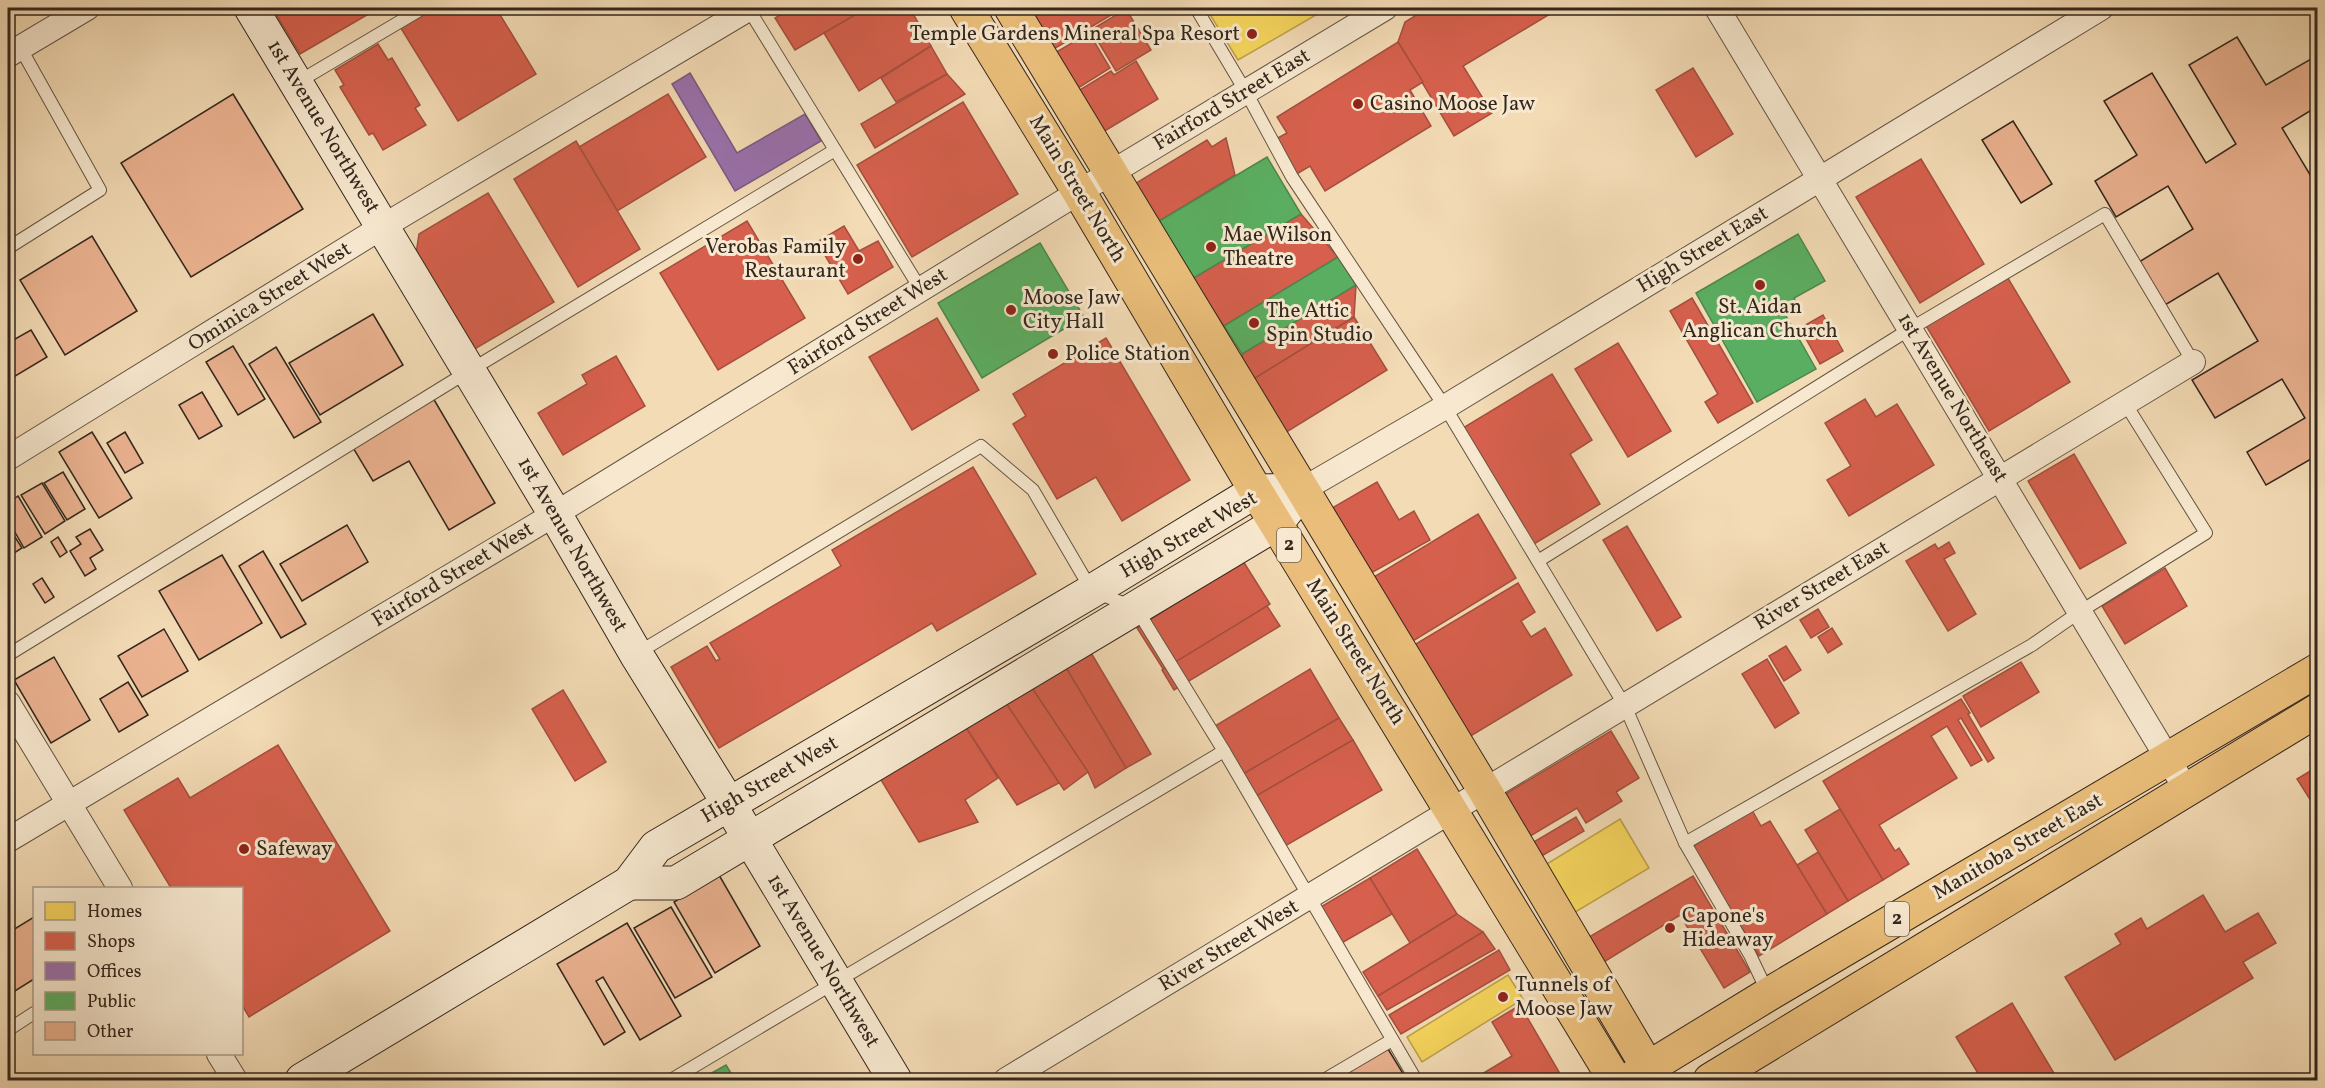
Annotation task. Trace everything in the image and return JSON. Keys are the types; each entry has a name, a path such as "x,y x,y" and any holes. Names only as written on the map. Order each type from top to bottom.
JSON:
{"main road":[{"name":"1st Avenue Northwest","path":"251,8 555,514 636,654 895,1080"},
{"name":"Main Street North","path":"966,8 1079,192 1276,524 1616,1080"},
{"name":"Main Street North","path":"1011,8 1485,791 1642,1076"},
{"name":"High Street West","path":"302,1080 629,883 656,847 1092,591 1256,491 1302,490"},
{"name":"High Street West","path":"629,883 676,883 1276,524 1302,490"},
{"name":"Manitoba Street East","path":"1642,1076 1769,994 2318,670"},
{"name":"Manitoba Street East","path":"1710,1080 2318,710"}],"street":[{"path":"14,51 87,8"},
{"name":"Ominica Street West","path":"8,459 382,227 749,8"},
{"name":"Fairford Street East","path":"1079,192 1385,8"},
{"name":"1st Avenue Northeast","path":"1717,8 2187,789"},
{"name":"High Street East","path":"1302,490 1445,407 2101,8"},
{"name":"Fairford Street West","path":"8,840 555,514 1079,192"},
{"name":"River Street East","path":"1452,811 2193,362"},
{"path":"8,703 119,887"},
{"name":"River Street West","path":"1006,1080 1452,811"},
{"path":"220,1055 236,1080"}],"lane":[{"path":"296,83 423,8"},
{"path":"749,8 921,290"},
{"path":"1196,8 1246,92 1292,177 1445,407 1625,706 1685,843 1750,954 1769,994"},
{"path":"8,248 100,190 14,51"},
{"path":"8,656 469,371 835,150"},
{"path":"1538,561 1910,329 2105,214 2193,362"},
{"path":"1685,843 2032,645 2081,611 2206,533 2125,403"},
{"path":"636,654 981,446 1033,490 1092,591 1136,608 1224,751 1416,1080"},
{"path":"671,1080 1224,751"},
{"path":"8,1029 33,1014"},
{"path":"1324,1080 1392,1040"}],"building: Homes":[{"name":"Temple Gardens Mineral Spa Resort","path":"1206,8 1328,8 1238,60"},
{"path":"1620,819 1649,868 1567,917 1537,870"},
{"path":"1508,975 1523,999 1422,1062 1407,1037"}],"building: Shops":[{"path":"272,8 379,8 300,54"},
{"path":"428,8 496,8 536,74 458,121 399,25"},
{"path":"792,8 867,8 795,50 775,18"},
{"path":"867,8 910,8 931,46 859,91 824,33"},
{"path":"1031,8 1123,8 1052,50 1026,11"},
{"path":"1428,8 1560,8 1463,66 1492,113 1454,136 1398,42 1405,22"},
{"path":"1126,9 1151,50 1116,71 1091,30"},
{"path":"1089,33 1110,68 1075,90 1053,54"},
{"name":"Casino Moose Jaw","path":"1398,42 1423,82 1410,90 1431,126 1325,191 1310,166 1295,175 1274,140 1287,133 1277,117"},
{"path":"378,44 388,60 392,58 420,105 415,108 426,125 383,150 373,133 369,135 340,87 344,85 335,70"},
{"path":"931,46 947,74 896,102 881,78"},
{"path":"1136,61 1158,99 1103,132 1078,91 1111,71 1114,75"},
{"path":"1693,68 1733,134 1696,157 1656,90"},
{"path":"947,74 965,94 875,148 861,124"},
{"path":"668,94 706,157 617,211 579,147"},
{"path":"963,102 1018,194 912,257 857,165"},
{"path":"1226,138 1235,175 1156,223 1133,185 1207,140 1212,147"},
{"path":"576,141 640,249 578,287 514,179"},
{"path":"1921,159 1984,264 1920,303 1856,197"},
{"path":"488,193 554,302 473,350 416,254 419,234"},
{"path":"1301,214 1338,257 1224,326 1192,279"},
{"path":"747,221 805,318 718,370 660,273"},
{"name":"Verobas Family Restaurant","path":"844,226 859,251 878,241 893,267 848,294 817,242"},
{"path":"2006,275 2070,382 1989,431 1925,324"},
{"path":"1356,285 1354,317 1247,383 1242,354"},
{"path":"1692,298 1753,403 1718,423 1705,402 1718,394 1670,311"},
{"path":"1823,315 1843,351 1820,364 1800,328"},
{"path":"1354,317 1387,370 1280,436 1247,383"},
{"path":"937,318 979,390 912,430 869,357"},
{"path":"1106,338 1190,480 1122,521 1096,477 1057,499 1013,424 1026,416 1013,394"},
{"path":"1618,343 1671,431 1628,457 1575,369"},
{"path":"616,356 645,406 563,455 538,413 587,384 582,375"},
{"path":"1552,374 1592,440 1570,454 1600,504 1534,544 1463,428"},
{"path":"1865,399 1876,417 1897,404 1934,465 1849,516 1827,480 1851,466 1825,423"},
{"path":"2074,454 2126,543 2080,569 2028,481"},
{"path":"973,467 1036,574 937,631 932,623 719,748 671,667 707,646 716,661 720,659 710,643 841,566 832,550"},
{"path":"1377,482 1399,520 1414,511 1430,540 1364,577 1327,511"},
{"path":"1478,514 1516,578 1408,644 1369,580"},
{"path":"1627,526 1681,617 1657,631 1603,540"},
{"path":"1949,542 1955,553 1944,559 1976,614 1948,631 1906,561 1935,544 1938,549"},
{"path":"1243,561 1270,604 1165,672 1137,628"},
{"path":"2165,568 2187,606 2125,644 2102,606"},
{"path":"1518,583 1535,612 1521,621 1531,637 1545,628 1572,675 1464,740 1409,648"},
{"path":"1267,606 1280,626 1174,690 1162,670"},
{"path":"1818,609 1829,627 1811,638 1800,620"},
{"path":"1832,628 1842,644 1828,653 1818,637"},
{"path":"1087,646 1151,754 1126,768 1062,661"},
{"path":"1786,646 1801,670 1784,681 1769,656"},
{"path":"1767,659 1799,713 1775,728 1742,674"},
{"path":"1062,661 1126,768 1095,788 1088,772 1030,685"},
{"path":"2021,662 2039,692 1981,727 1963,696"},
{"path":"1310,669 1339,718 1243,774 1215,726"},
{"path":"1030,685 1088,772 1064,790 1006,703"},
{"path":"563,690 606,762 575,781 532,709"},
{"path":"1961,699 1994,758 1988,762 1961,718 1958,720 1982,760 1971,766 1947,726 1931,736 1957,778 1879,825 1895,851 1899,848 1909,864 1883,880 1823,781"},
{"path":"1006,703 1059,783 1017,805 965,726"},
{"path":"1339,718 1353,740 1256,796 1243,774"},
{"path":"965,726 998,778 965,800 978,822 919,842 878,775"},
{"path":"1611,731 1639,778 1616,792 1622,801 1586,823 1577,808 1527,838 1502,796"},
{"path":"1353,740 1382,790 1285,846 1256,796"},
{"name":"Safeway","path":"278,745 390,931 249,1017 243,1007 243,887 170,887 124,810 178,778 190,798"},
{"path":"2318,750 2318,812 2297,779 2317,767 2310,754"},
{"path":"1840,809 1883,880 1848,901 1805,830"},
{"path":"1752,810 1761,826 1770,821 1827,914 1759,956 1692,847"},
{"path":"1576,817 1584,831 1540,857 1532,843"},
{"path":"1417,849 1457,914 1410,943 1370,878"},
{"path":"1818,852 1848,901 1827,914 1797,865"},
{"path":"1693,876 1750,972 1724,988 1680,915 1599,965 1584,940"},
{"path":"1370,878 1392,914 1340,944 1319,908"},
{"path":"2203,895 2225,932 2258,913 2276,943 2243,962 2253,978 2115,1060 2065,977 2121,944 2115,934 2141,918 2147,929"},
{"path":"1457,914 1483,932 1378,996 1363,972"},
{"path":"1483,932 1495,949 1387,1010 1378,996"},
{"path":"1499,950 1510,970 1401,1034 1389,1015"},
{"path":"2012,1003 2058,1080 1982,1080 1956,1037"},
{"path":"1520,1005 1559,1072 1545,1080 1472,1080 1512,1056 1492,1022"}],"building: Offices":[{"path":"690,73 737,153 805,114 821,141 735,191 672,84"}],"building: Public":[{"path":"1267,157 1301,214 1192,279 1156,223"},
{"path":"1798,234 1825,281 1794,298 1798,306 1785,314 1816,369 1757,402 1696,293"},
{"name":"Moose Jaw City Hall","path":"1040,243 1084,317 982,378 938,303"},
{"path":"1338,257 1356,285 1242,354 1224,326"},
{"path":"726,1065 735,1080 699,1080"}],"building: Other":[{"path":"2237,37 2266,85 2318,55 2318,106 2282,128 2312,178 2318,175 2318,455 2266,485 2247,452 2305,418 2282,379 2215,418 2192,380 2258,341 2218,273 2165,305 2139,262 2193,229 2168,186 2116,217 2095,181 2137,155 2104,101 2152,73 2206,163 2236,144 2189,65"},
{"path":"233,94 303,209 191,277 121,163"},
{"path":"2013,121 2052,184 2021,203 1982,140"},
{"path":"92,236 137,311 65,355 20,280"},
{"path":"373,314 403,365 320,415 289,363"},
{"path":"31,330 47,357 12,378 8,370 8,343"},
{"path":"233,346 265,399 238,415 206,362"},
{"path":"276,347 321,422 294,438 249,364"},
{"path":"202,392 222,426 199,439 179,405"},
{"path":"433,398 495,503 449,530 409,461 373,481 352,446"},
{"path":"92,432 132,498 99,518 59,452"},
{"path":"125,432 143,463 125,473 107,443"},
{"path":"63,472 85,509 67,520 44,483"},
{"path":"42,483 65,521 45,534 21,495"},
{"path":"18,496 42,537 24,548 8,520 8,503"},
{"path":"347,525 368,562 302,601 280,564"},
{"path":"8,526 22,548 8,557"},
{"path":"90,529 103,550 90,558 96,569 85,576 70,551 81,544 76,537"},
{"path":"58,537 67,552 60,557 51,542"},
{"path":"263,551 306,624 281,638 239,566"},
{"path":"222,555 262,623 199,660 159,591"},
{"path":"42,578 54,597 45,603 33,584"},
{"path":"164,629 188,671 142,697 118,656"},
{"path":"54,657 90,720 51,743 14,680"},
{"path":"128,682 148,715 119,732 100,699"},
{"path":"719,875 760,946 715,973 674,902"},
{"path":"671,907 712,977 675,998 634,928"},
{"path":"33,918 33,980 15,991 8,979 8,933"},
{"path":"627,923 681,1016 640,1040 603,977 596,981 625,1032 604,1045 557,964"},
{"path":"1388,1049 1407,1080 1335,1080"}],"place":[{"name":"Temple Gardens Mineral Spa Resort","path":"1252,34"},
{"name":"Casino Moose Jaw","path":"1358,104"},
{"name":"Mae Wilson Theatre","path":"1211,247"},
{"name":"Verobas Family Restaurant","path":"858,259"},
{"name":"St. Aidan Anglican Church","path":"1760,285"},
{"name":"Moose Jaw City Hall","path":"1011,310"},
{"name":"The Attic Spin Studio","path":"1254,323"},
{"name":"Police Station","path":"1053,354"},
{"name":"Safeway","path":"244,849"},
{"name":"Capone's Hideaway","path":"1670,928"},
{"name":"Tunnels of Moose Jaw","path":"1503,997"}]}
